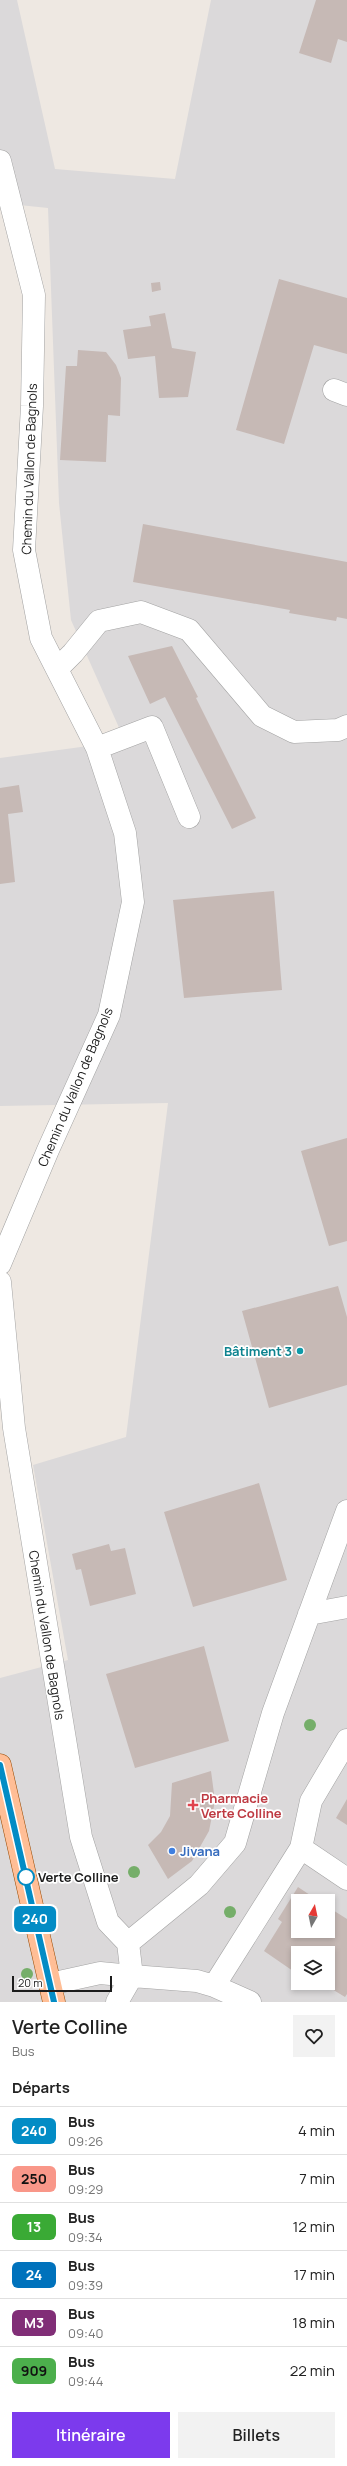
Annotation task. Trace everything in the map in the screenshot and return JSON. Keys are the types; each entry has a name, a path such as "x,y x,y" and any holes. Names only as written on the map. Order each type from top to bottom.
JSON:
{"main road":[{"path":"0,1765 3,1792 52,1993"}],"street":[{"name":"Chemin du Vallon de Bagnols","path":"0,161 34,295 32,406 24,550 41,638 97,748 125,833 133,902 110,1015 48,1150 0,1264"},
{"path":"56,669 73,654 99,621 141,612 189,630 262,716 294,732 338,730 347,726"},
{"path":"97,748 152,727 189,817"},
{"name":"Chemin du Vallon de Bagnols","path":"0,1282 14,1428 81,1838 108,1922 128,1943"},
{"path":"117,2002 132,1976 128,1943 199,1885 235,1843 273,1713 347,1511"},
{"path":"309,1614 347,1607"},
{"path":"214,1986 301,1848 311,1801 347,1740"},
{"path":"301,1848 347,1879"},
{"path":"52,1993 100,1973 197,1981 214,1986 250,2002"}],"shaded area":[{"path":"0,0 17,0 55,169 175,179 211,0 347,0 347,2002 0,2002 0,1678 68,1660 33,1465 126,1437 168,1103 0,1106 0,758 125,741 71,620 59,503 48,208 0,203"}],"building":[{"path":"316,0 347,0 347,42 338,39 331,63 299,53"},
{"path":"279,279 347,298 347,354 314,345 284,444 236,430"},
{"path":"160,282 161,290 152,292 151,283"},
{"path":"165,313 172,348 196,352 188,397 159,398 155,356 128,359 123,330 151,326 149,316"},
{"path":"78,350 106,352 116,365 121,378 120,416 108,415 106,462 60,460 66,366 77,366"},
{"path":"143,524 347,562 347,619 337,617 336,621 289,613 290,610 133,582"},
{"path":"172,646 198,697 196,698 256,818 232,829 165,697 150,704 128,656"},
{"path":"19,785 23,812 8,814 15,882 0,884 0,788"},
{"path":"274,891 282,990 184,998 173,900"},
{"path":"347,1138 347,1241 329,1246 301,1151"},
{"name":"Bâtiment 3","path":"338,1286 347,1317 347,1385 269,1408 242,1311"},
{"path":"259,1483 287,1580 193,1607 164,1512"},
{"path":"109,1544 111,1551 125,1548 136,1594 90,1606 81,1569 76,1570 72,1554"},
{"path":"204,1646 229,1741 135,1768 106,1674"},
{"path":"211,1771 215,1801 209,1831 192,1861 168,1879 148,1845 161,1832 170,1816 172,1783"},
{"path":"347,1799 347,1825 336,1818"},
{"path":"298,1887 308,1894 294,1894"},
{"path":"291,1898 291,1938 335,1938 335,1911 347,1919 347,1994 345,1997 334,1990 335,1990 335,1946 291,1946 291,1970 264,1951 282,1922 278,1919"}],"bus line":[{"name":"240","path":"0,1765 54,2002"}],"place":[{"name":"Bâtiment 3","path":"300,1351"},
{"name":"Pharmacie Verte Colline","path":"193,1805"},
{"name":"Jivana","path":"172,1851"},
{"name":"Verte Colline","path":"26,1877"}]}
